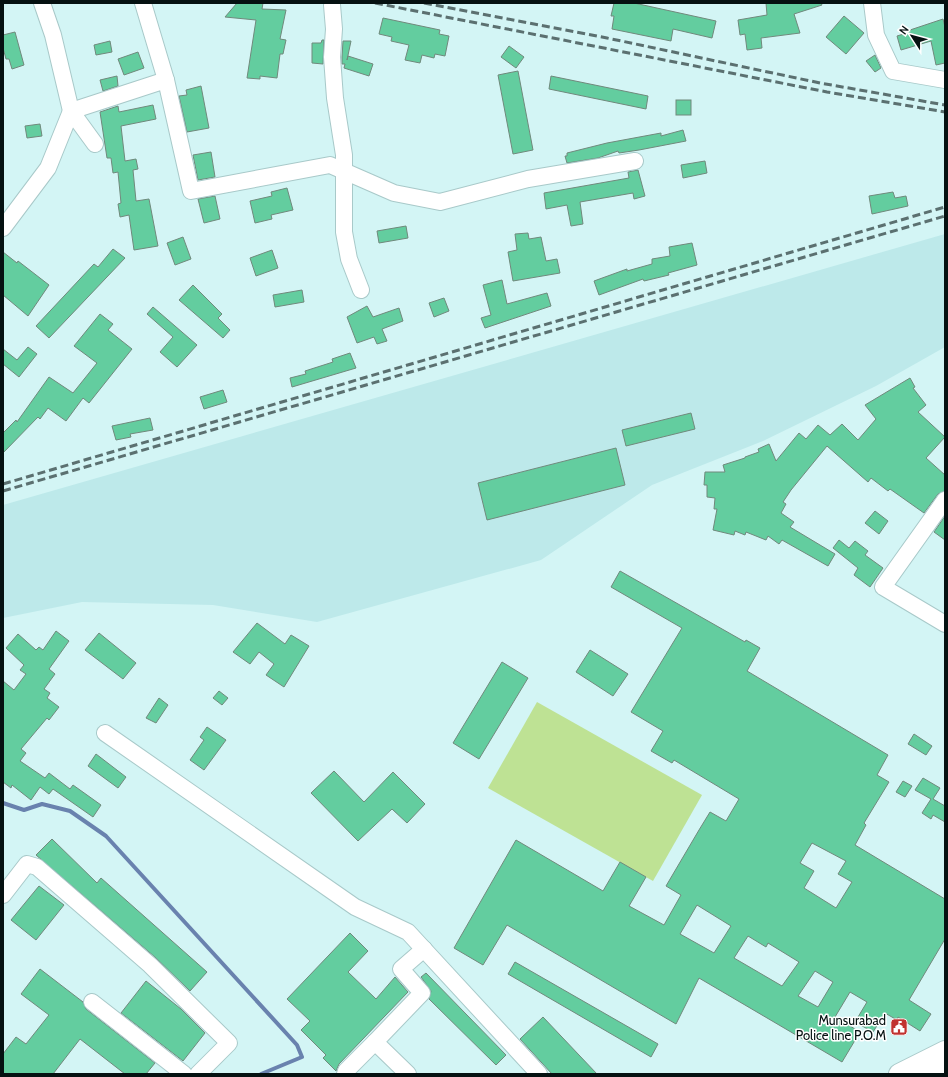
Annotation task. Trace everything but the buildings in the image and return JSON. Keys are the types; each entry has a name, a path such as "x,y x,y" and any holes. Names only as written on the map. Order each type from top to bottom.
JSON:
{"main road":[{"path":"899,1074 945,1051"},
{"path":"932,1074 945,1068"}],"street":[{"path":"42,3 53,35 71,111 96,144"},
{"path":"143,3 166,80 191,190 330,165 394,194 440,202 528,179 636,161"},
{"path":"872,3 876,35 893,71 945,80"},
{"path":"332,5 334,29 332,57 335,98 344,155 344,232 350,259 361,290"},
{"path":"3,228 48,168 71,111 166,80"},
{"path":"945,500 883,587 945,624"},
{"path":"105,733 355,907 408,932 539,1074"},
{"path":"3,895 27,864 37,867 150,966 229,1043 198,1074"},
{"path":"345,1074 422,993 401,969 424,949"},
{"path":"92,1002 184,1074"},
{"path":"375,1042 408,1074"}],"shaded area":[{"path":"945,234 945,347 876,386 763,441 652,485 541,560 317,622 213,605 82,602 3,618 3,505"}],"green space":[{"path":"537,702 702,795 653,881 488,788"}],"waterway":[{"path":"3,803 24,810 42,804 70,811 106,836 297,1045 302,1057 261,1074"}],"railway":[{"path":"375,3 827,92 945,112"},
{"path":"424,3 607,38 820,83 945,105"},
{"path":"3,484 945,207"},
{"path":"3,491 945,216"}],"place":[{"name":"Munsurabad Police line P.O.M","path":"899,1027"}]}
